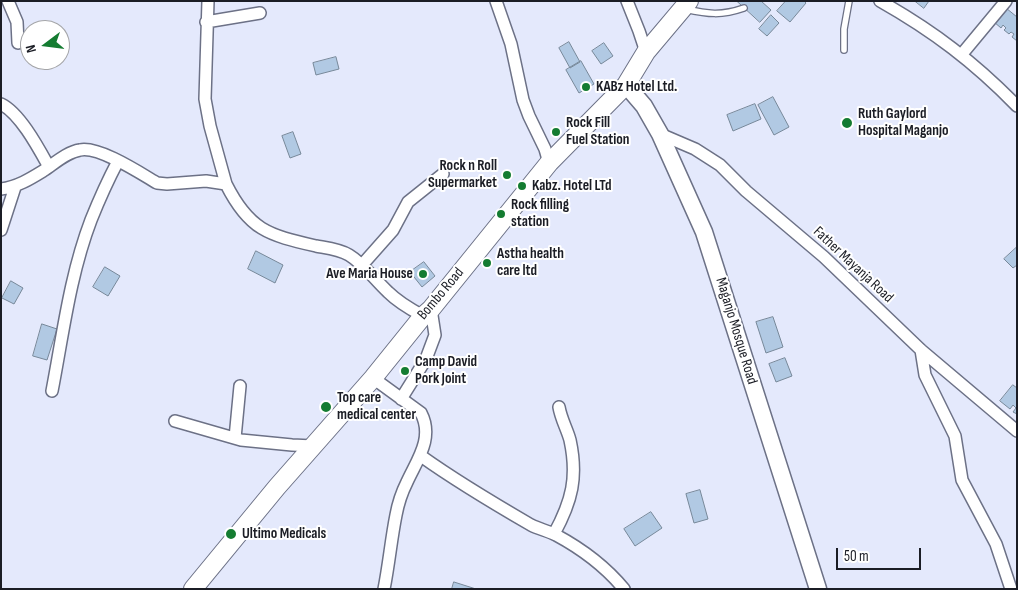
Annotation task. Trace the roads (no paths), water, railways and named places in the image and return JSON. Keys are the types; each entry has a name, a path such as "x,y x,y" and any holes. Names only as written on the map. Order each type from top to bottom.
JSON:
{"main road":[{"name":"Bombo Road","path":"193,589 313,446 373,378 549,163 626,85 646,52 686,5"}],"street":[{"path":"8,1 17,22 18,43"},
{"path":"208,1 205,100 226,184 241,211 260,229 289,239 338,250 350,255 388,292 408,307 427,312 435,335 426,360 401,399"},
{"path":"496,1 511,44 523,100 549,163"},
{"path":"627,1 640,31 646,52"},
{"path":"880,1 962,54 1017,106"},
{"path":"962,54 1006,1"},
{"path":"206,22 260,13"},
{"name":"Maganjo Mosque Road","path":"626,85 644,106 660,134 704,232 818,589"},
{"path":"1,104 8,107 30,135 49,167"},
{"name":"Father Mayanja Road","path":"660,134 695,148 720,165 746,191 824,257 921,350 1017,431"},
{"path":"1,190 15,187 67,154 81,149 97,150 157,183 206,181 226,184"},
{"path":"52,391 71,290 82,248 91,220 118,162"},
{"path":"362,265 393,230 408,202 443,174"},
{"path":"1,230 15,187"},
{"path":"921,350 925,375 955,436 962,480 996,544 1012,589"},
{"path":"373,378 421,413 426,431 421,456 406,482 396,514 384,589"},
{"path":"235,438 240,386"},
{"path":"554,534 572,494 574,466 570,438 559,407"},
{"path":"176,421 235,438 313,446"},
{"path":"421,456 495,505 578,548 603,566 624,589"}],"lane":[{"path":"844,50 844,29 849,1"},
{"path":"686,5 710,15 735,12 744,8"}],"place":[{"name":"KABz Hotel Ltd.","path":"586,87"},
{"name":"Ruth Gaylord Hospital Maganjo","path":"847,123"},
{"name":"Rock Fill Fuel Station","path":"556,132"},
{"name":"Rock n Roll Supermarket","path":"507,175"},
{"name":"Kabz. Hotel LTd","path":"522,186"},
{"name":"Rock filling station","path":"501,214"},
{"name":"Astha health care ltd","path":"487,263"},
{"name":"Ave Maria House","path":"423,274"},
{"name":"Camp David Pork Joint","path":"405,371"},
{"name":"Top care medical center","path":"326,407"},
{"name":"Ultimo Medicals","path":"231,534"}]}
